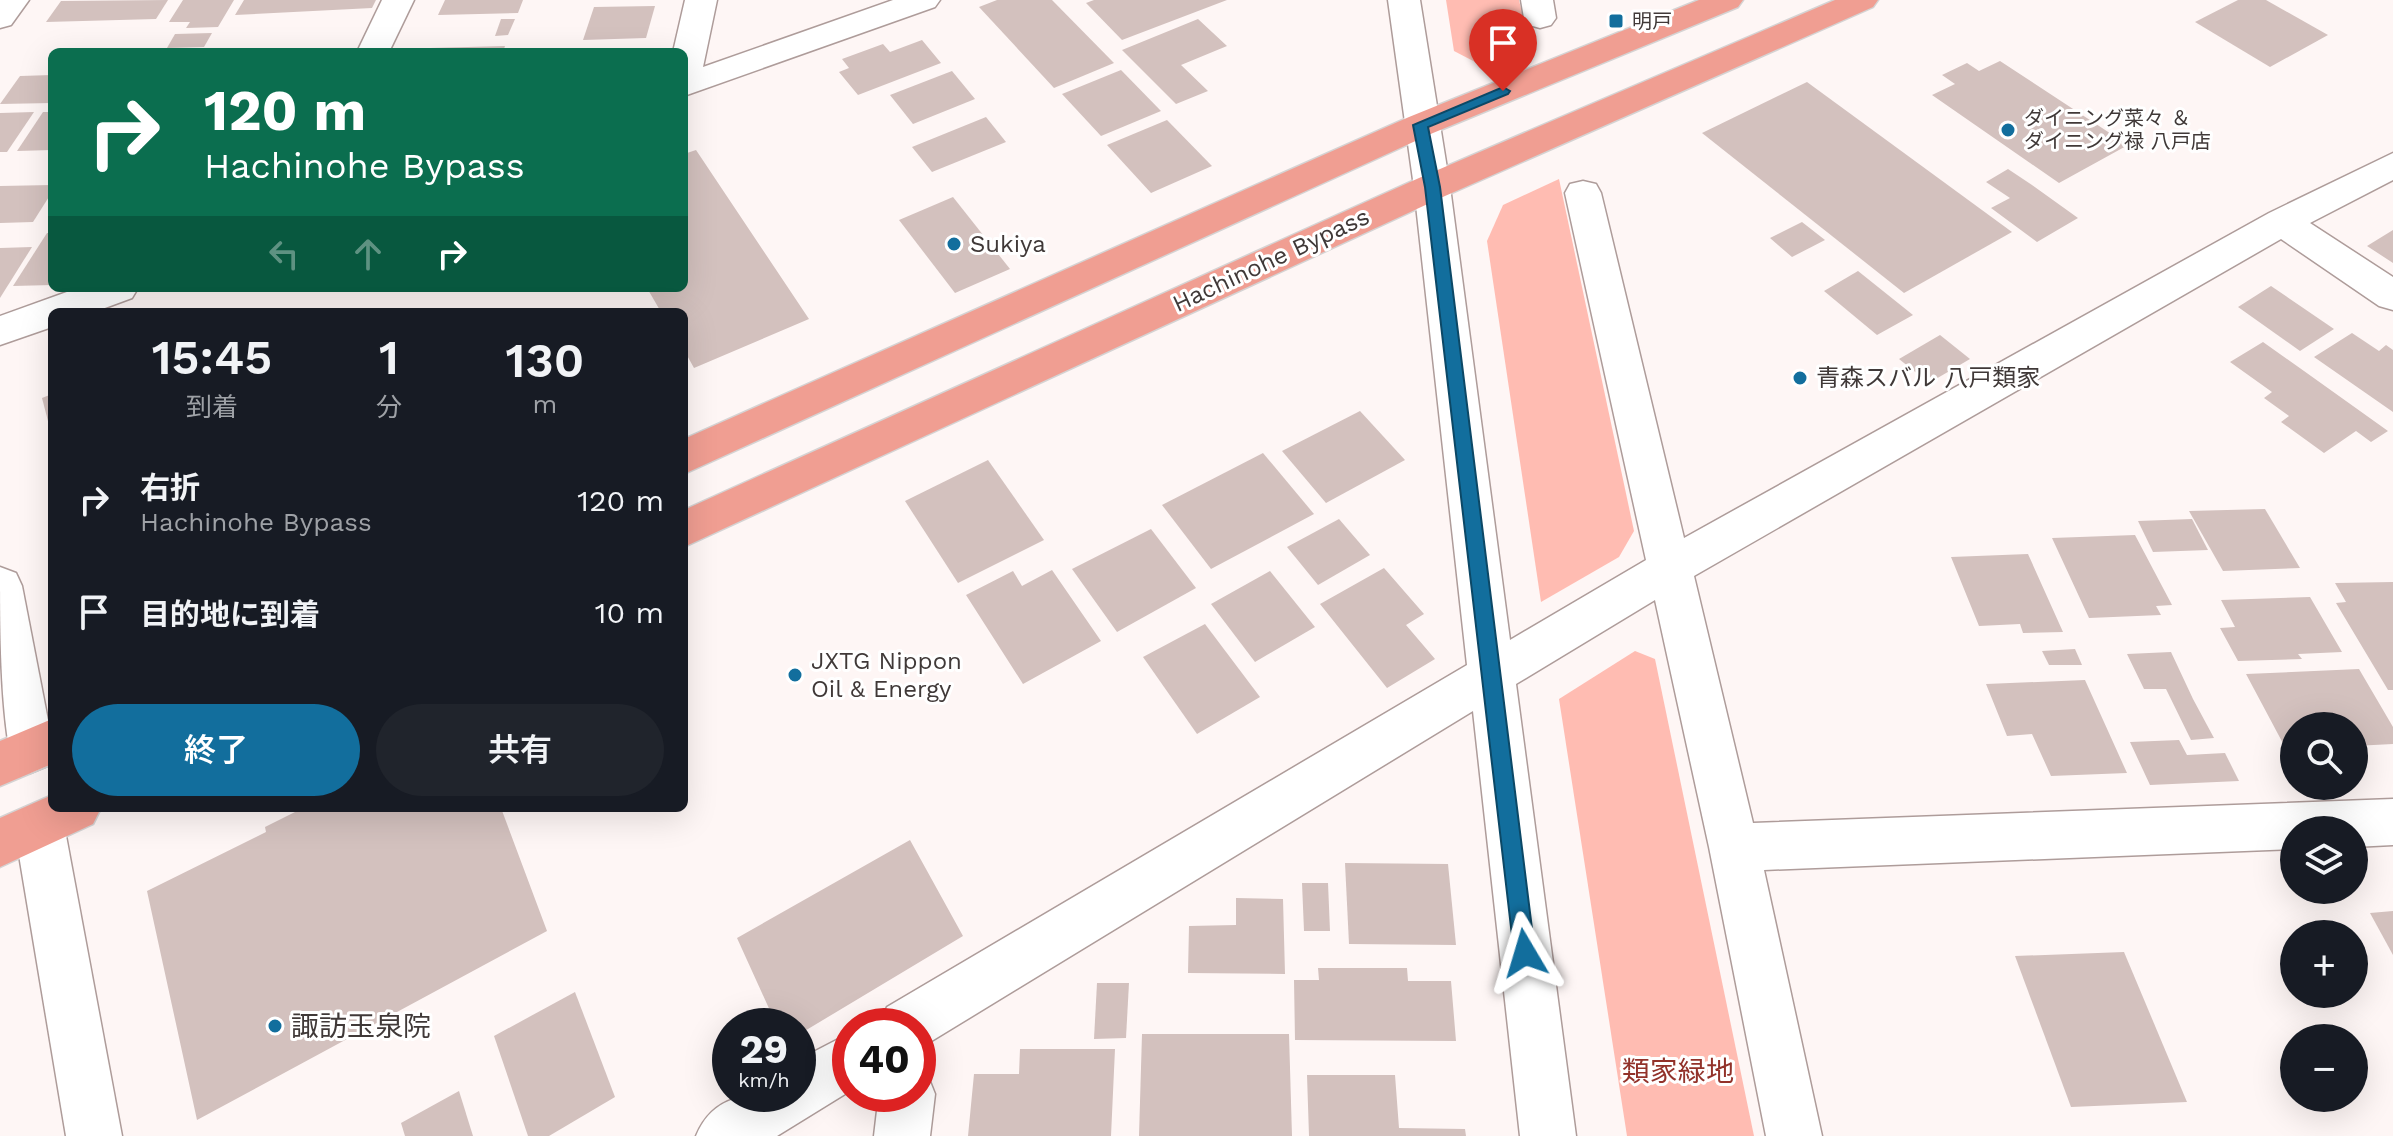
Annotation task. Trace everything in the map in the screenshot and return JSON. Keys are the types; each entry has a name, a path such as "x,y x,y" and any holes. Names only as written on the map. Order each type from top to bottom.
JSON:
{"highway":[{"path":"688,455 1421,125 1727,0"},
{"name":"Hachinohe Bypass","path":"688,527 1432,187 1862,0"}],"street":[{"path":"0,18 13,0"},
{"path":"375,48 398,0"},
{"path":"688,58 701,0"},
{"path":"688,84 924,0"},
{"path":"1404,0 1432,187 1548,1136"},
{"path":"936,1010 1670,568 2282,222 2393,165"},
{"path":"1583,193 1734,847 1794,1136"},
{"path":"2282,222 2393,296"},
{"path":"64,308 108,292"},
{"path":"0,331 48,314"},
{"path":"0,586 27,752"},
{"path":"1734,847 2393,822"},
{"path":"38,825 94,1136"},
{"path":"724,1136 764,1112"},
{"path":"902,1136 905,1112"}],"green space":[{"path":"1446,0 1519,0 1529,43 1479,64 1454,51"},
{"path":"1559,179 1634,531 1619,557 1541,602 1487,241 1503,205"},
{"name":"類家緑地","path":"1635,651 1655,659 1754,1136 1627,1136 1559,699"}],"building":[{"path":"168,0 156,19 46,22 61,1"},
{"path":"183,0 234,0 218,27 186,28 190,22 169,22"},
{"path":"244,0 376,0 372,8 235,15"},
{"path":"445,0 523,0 518,13 438,15"},
{"path":"997,0 1052,0 1114,63 1054,88 979,7"},
{"path":"1094,0 1227,0 1122,40 1086,3"},
{"path":"2238,0 2266,0 2328,35 2270,67 2195,22"},
{"path":"655,6 646,38 583,40 594,7"},
{"path":"501,19 515,19 508,35 495,36"},
{"path":"1198,19 1227,46 1181,65 1208,91 1176,104 1122,50"},
{"path":"212,33 204,47 167,48 175,34"},
{"path":"922,40 941,63 858,95 839,72 849,68 842,59 883,44 890,52"},
{"path":"505,46 504,48 430,48"},
{"path":"2000,61 2128,145 2059,183 1932,95 1955,84 1942,75 1967,63 1979,71"},
{"path":"1121,70 1161,111 1101,136 1062,94"},
{"path":"952,71 975,99 913,124 890,95"},
{"path":"48,75 48,103 0,104 20,76"},
{"path":"1807,82 2012,232 1904,293 1702,133"},
{"path":"34,112 7,152 0,152 0,113"},
{"path":"43,112 48,112 48,150 17,151"},
{"path":"986,117 1006,142 932,172 912,147"},
{"path":"1167,120 1212,166 1151,193 1107,145"},
{"path":"696,150 809,319 694,368 688,357 688,308 659,308 649,292 688,292 688,153"},
{"path":"2008,169 2078,218 2037,242 1991,208 2010,198 1986,182"},
{"path":"48,185 48,198 33,222 0,223 0,186"},
{"name":"Sukiya","path":"953,197 1010,269 955,293 899,220"},
{"path":"1802,222 1825,240 1792,257 1770,238"},
{"path":"2393,230 2393,263 2367,246"},
{"path":"47,233 48,233 48,285 13,286"},
{"path":"32,247 0,298 0,248"},
{"path":"1858,271 1913,315 1877,335 1824,291"},
{"path":"2271,286 2334,329 2300,351 2238,307"},
{"path":"2352,333 2379,351 2386,345 2393,350 2393,412 2314,357"},
{"path":"1940,335 1970,359 1929,383 1899,359"},
{"path":"2263,342 2388,431 2371,442 2356,431 2324,453 2281,422 2289,416 2264,398 2272,392 2230,362"},
{"path":"48,396 48,421 42,398"},
{"path":"1360,411 1405,460 1326,503 1282,451"},
{"path":"1263,453 1314,514 1211,569 1162,505"},
{"path":"988,460 1044,540 958,583 905,501"},
{"path":"2265,509 2300,568 2223,571 2189,511"},
{"path":"1339,519 1370,555 1318,585 1287,547"},
{"path":"2192,519 2208,550 2153,552 2138,521"},
{"path":"1151,529 1196,588 1117,632 1072,569"},
{"path":"2135,535 2172,605 2156,606 2161,615 2089,618 2052,538"},
{"path":"2028,554 2063,632 2023,633 2020,624 1979,626 1951,557"},
{"path":"1384,568 1424,614 1406,625 1435,659 1387,688 1320,604"},
{"path":"1052,570 1101,641 1023,684 966,595 1013,571 1022,586"},
{"path":"1270,571 1315,627 1255,662 1211,604"},
{"path":"2393,582 2393,690 2388,690 2336,603 2346,602 2335,583"},
{"path":"2310,597 2342,652 2298,654 2302,659 2238,661 2220,628 2235,627 2221,600"},
{"path":"1205,624 1260,697 1197,734 1143,657"},
{"path":"2075,649 2082,665 2049,665 2042,651"},
{"path":"2171,652 2214,738 2191,740 2166,689 2144,689 2127,654"},
{"path":"2359,669 2393,727 2393,744 2368,745 2368,712 2280,712 2280,738 2246,674"},
{"path":"2085,680 2127,773 2051,776 2032,734 2007,736 1986,684"},
{"path":"2179,740 2187,755 2225,753 2239,781 2150,785 2130,742"},
{"name":"諏訪玉泉院","path":"295,812 502,812 547,931 197,1120 147,891 266,832 265,827"},
{"path":"910,840 963,936 843,1008 832,1008 832,1015 816,1024 816,1008 769,1008 737,938"},
{"path":"1345,863 1448,864 1456,945 1349,944"},
{"path":"1302,883 1328,883 1330,931 1304,931"},
{"path":"1236,898 1283,899 1285,974 1188,973 1189,926 1236,925"},
{"path":"2393,911 2393,955 2370,913"},
{"path":"2124,952 2187,1102 2071,1107 2015,956"},
{"path":"1318,968 1407,968 1408,981 1451,981 1456,1041 1295,1040 1294,980 1319,980"},
{"path":"1097,983 1129,983 1126,1038 1094,1039"},
{"path":"575,992 615,1097 549,1136 528,1136 494,1036"},
{"path":"1142,1034 1289,1034 1292,1136 1139,1136"},
{"path":"1020,1049 1115,1049 1111,1136 968,1136 974,1074 1019,1074"},
{"path":"1307,1075 1395,1075 1399,1128 1465,1129 1466,1136 1309,1136"},
{"path":"459,1091 473,1136 405,1136 401,1123"}],"place":[{"name":"明戸","path":"1616,21"},
{"name":"ダイニング菜々 ＆ ダイニング禄 八戸店","path":"2008,130"},
{"name":"Sukiya","path":"954,244"},
{"name":"青森スバル 八戸類家","path":"1800,378"},
{"name":"JXTG Nippon Oil & Energy","path":"795,675"},
{"name":"諏訪玉泉院","path":"275,1026"}],"route":[{"path":"1503,91 1421,125 1432,187 1525,953"}]}
